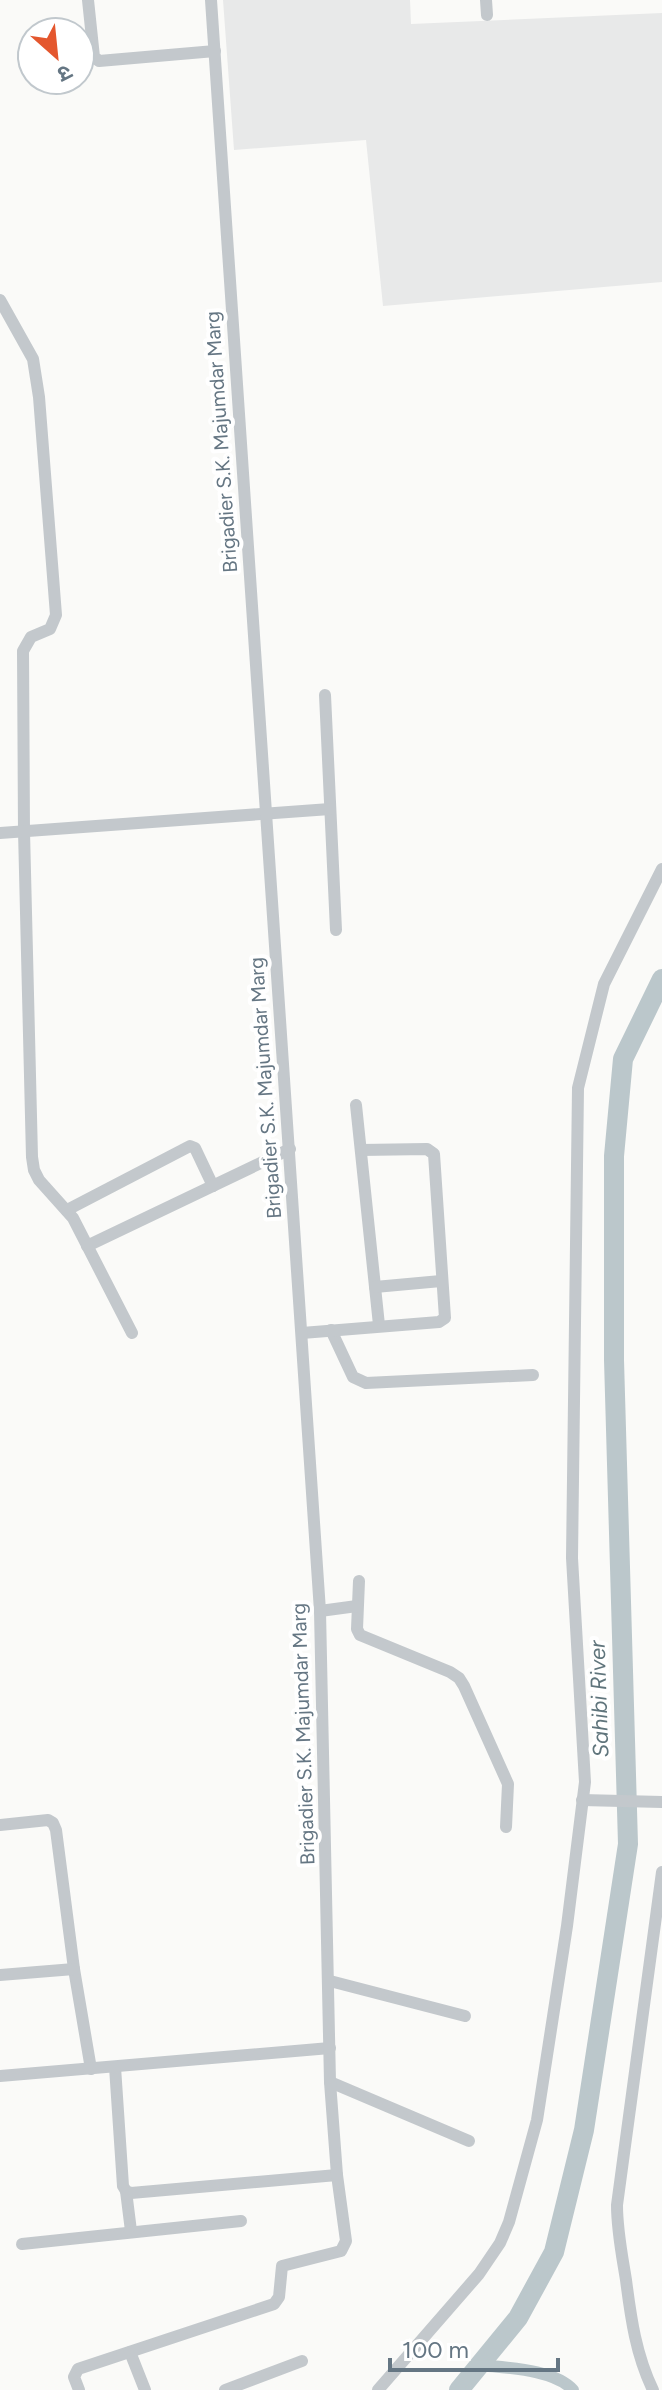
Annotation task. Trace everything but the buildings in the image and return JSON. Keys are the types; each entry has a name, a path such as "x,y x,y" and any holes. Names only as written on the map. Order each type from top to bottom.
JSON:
{"street":[{"path":"88,0 94,57 99,61 215,51"},
{"name":"Brigadier S.K. Majumdar Marg","path":"130,2352 274,2304 279,2297 282,2266 341,2251 346,2241 330,2082 320,1611 211,0"},
{"path":"486,0 487,15"},
{"path":"0,300 33,359 39,397 56,615 50,629 31,637 23,651 32,1157 39,1180 67,1210 132,1333"},
{"path":"325,695 336,930"},
{"path":"0,833 330,809"},
{"path":"378,2390 479,2274 500,2243 509,2222 537,2120 567,1926 585,1782 572,1558 578,1088 604,984 662,869"},
{"path":"356,1105 379,1325"},
{"path":"67,1210 190,1146 195,1148 213,1186"},
{"path":"87,1246 290,1149"},
{"path":"302,1333 439,1322 446,1313 441,1281 434,1154 427,1149 361,1150"},
{"path":"375,1287 441,1281"},
{"path":"331,1330 353,1377 366,1383 533,1375"},
{"path":"359,1581 357,1629 363,1638 459,1678 508,1784 506,1827"},
{"path":"320,1611 357,1606"},
{"path":"582,1800 661,1802"},
{"path":"0,1825 48,1820 53,1823 91,2069"},
{"path":"653,2390 639,2359 633,2331 617,2227 617,2205 662,1872"},
{"path":"0,1975 74,1969"},
{"path":"330,1981 465,2016"},
{"path":"0,2076 330,2048"},
{"path":"115,2067 123,2186 131,2231"},
{"path":"330,2082 469,2141"},
{"path":"126,2191 337,2175"},
{"path":"22,2244 241,2221"},
{"path":"79,2390 75,2371 130,2352 145,2390"},
{"path":"225,2390 302,2361"}],"shaded area":[{"path":"223,0 410,0 411,24 662,13 662,282 383,306 366,140 234,150"}],"waterway":[{"name":"Sahibi River","path":"459,2390 518,2318 554,2252 584,2130 628,1844 614,1360 614,1156 623,1059 662,979"},
{"path":"480,2365 542,2374 565,2383 573,2390"}]}
